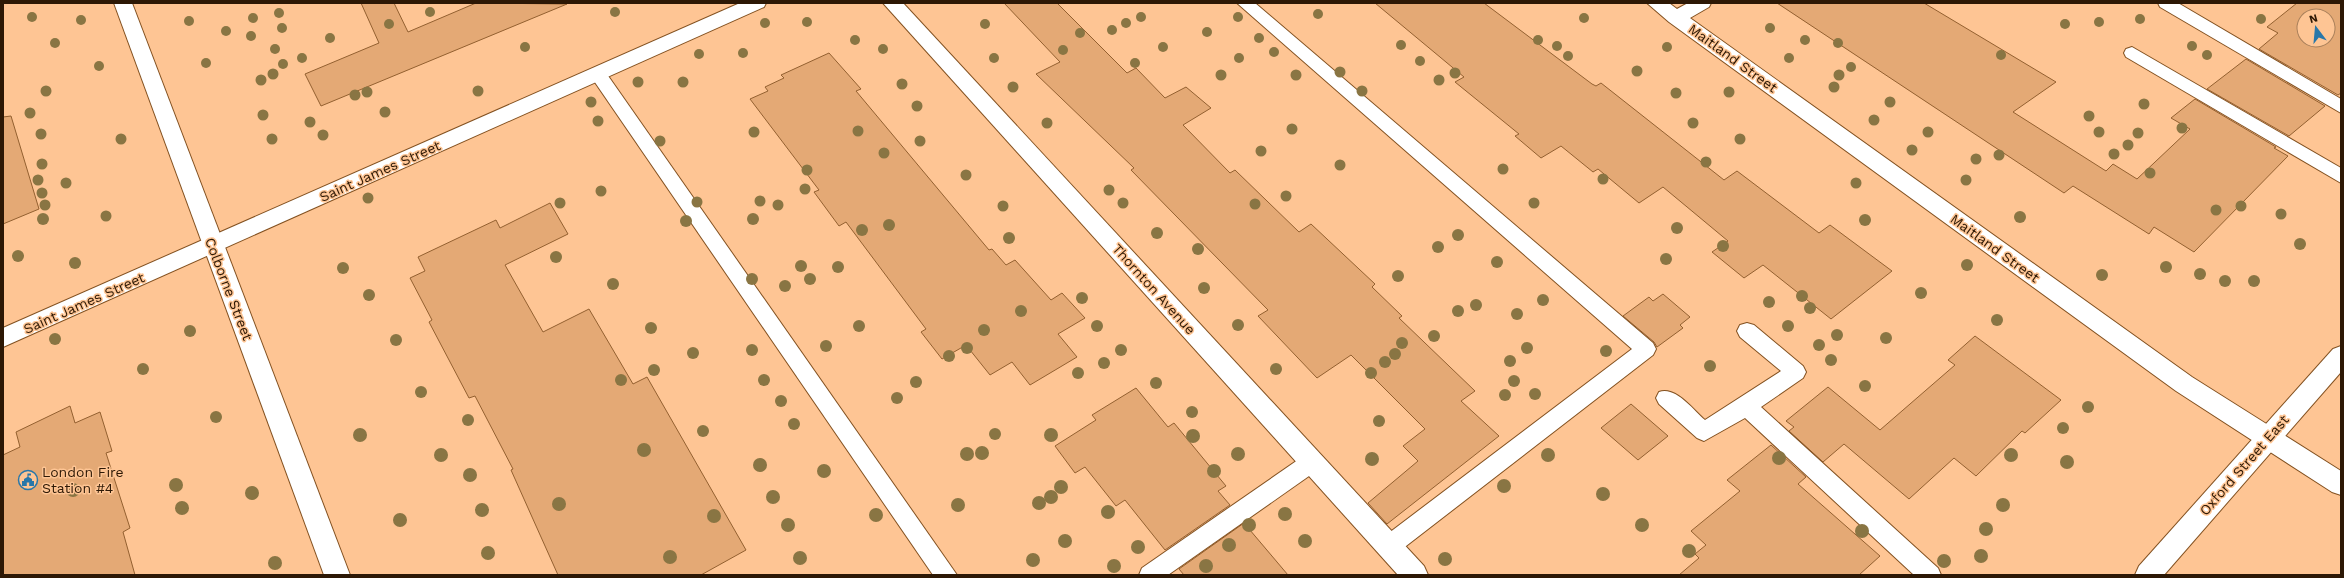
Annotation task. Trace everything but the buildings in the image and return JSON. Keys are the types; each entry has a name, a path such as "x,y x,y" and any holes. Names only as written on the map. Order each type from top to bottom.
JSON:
{"street":[{"name":"Colborne Street","path":"123,3 337,575"},
{"name":"Saint James Street","path":"3,338 757,3"},
{"name":"Thornton Avenue","path":"892,3 1415,575"},
{"name":"Maitland Street","path":"1656,3 2184,384 2341,484"},
{"path":"1676,18 1702,3"},
{"name":"Oxford Street East","path":"2148,575 2341,356"}],"lane":[{"path":"1245,3 1646,349 1388,546"},
{"path":"2166,3 2341,107"},
{"path":"2132,53 2341,176"},
{"path":"598,74 946,575"},
{"path":"1666,398 1704,432 1796,372 1747,330"},
{"path":"1746,406 1930,575"},
{"path":"1150,575 1312,462"}],"place":[{"name":"London Fire Station #4","path":"28,480"}]}
